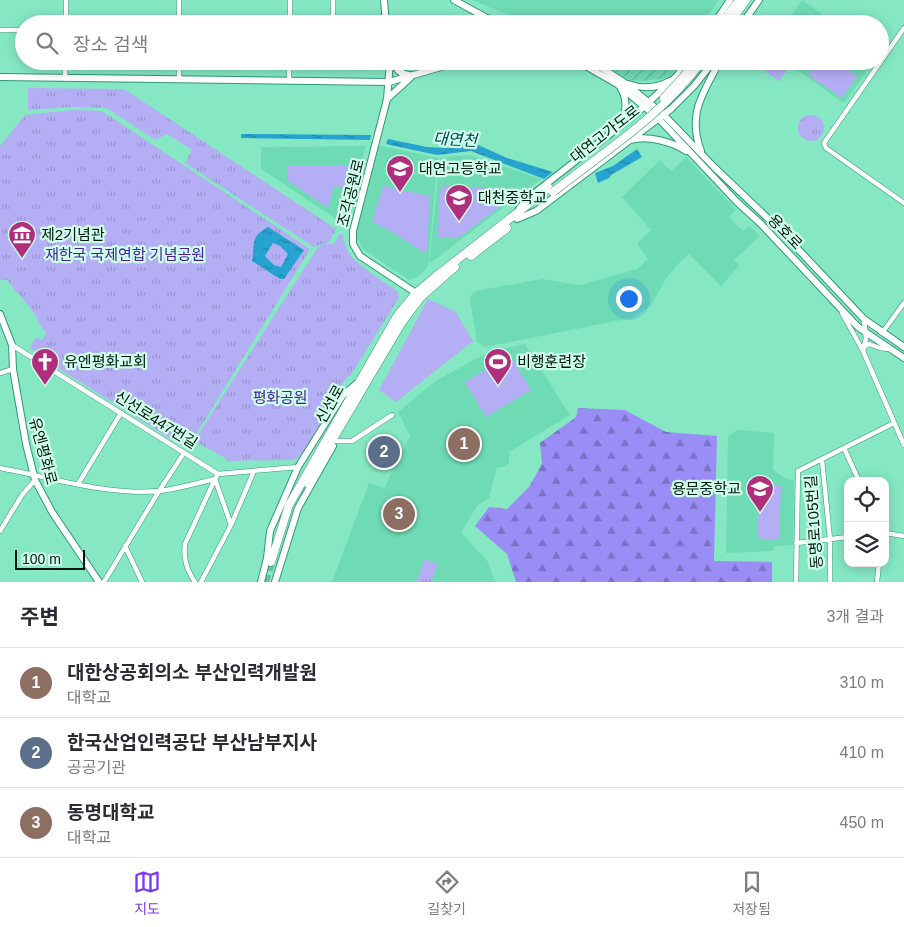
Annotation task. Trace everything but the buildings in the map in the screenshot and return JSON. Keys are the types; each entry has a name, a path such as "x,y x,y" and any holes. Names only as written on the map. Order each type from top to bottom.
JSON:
{"highway":[{"path":"728,15 739,0"},
{"path":"735,15 746,0"},
{"name":"대연고가도로","path":"516,218 658,104 688,70"},
{"name":"대연고가도로","path":"551,190 661,108 695,70"},
{"path":"360,385 397,316 416,293 435,276 516,218"},
{"path":"360,385 421,297 516,218"},
{"name":"신선로","path":"273,562 289,504 360,385"}],"main road":[{"path":"454,0 481,15"},
{"path":"720,15 730,0"},
{"path":"748,15 758,0"},
{"path":"384,1 385,15"},
{"name":"조각공원로","path":"390,70 387,99 353,231 353,244 360,256 416,293"},
{"path":"396,70 402,74 412,76"},
{"path":"0,77 389,82 432,70"},
{"path":"593,70 647,104"},
{"path":"605,70 625,83 659,114"},
{"path":"516,218 527,199 647,104 681,70"},
{"path":"516,218 536,211 628,141 694,86 707,70"},
{"path":"702,154 695,129 696,110 701,96 715,70"},
{"path":"387,99 412,76"},
{"path":"625,83 643,87 652,86 668,82 677,76"},
{"path":"617,84 624,95 625,103 623,120 618,128"},
{"name":"용호로","path":"659,114 665,125 694,158 761,224 858,327 904,358"},
{"name":"용호로","path":"659,114 779,229 864,319 904,347"},
{"path":"665,125 666,143"},
{"path":"628,141 636,138 666,143 683,149 694,158"},
{"path":"761,224 759,219 761,217 779,229"},
{"path":"786,250 800,260 803,258 802,254"},
{"name":"유엔평화로","path":"0,314 12,345 13,369 26,444 34,477 52,512 99,582"},
{"path":"275,582 298,508 358,404 360,385"},
{"name":"신선로","path":"261,582 267,558 270,531 298,467 343,395 360,385"}],"street":[{"path":"66,0 66,15"},
{"path":"179,0 179,15"},
{"path":"290,0 290,15"},
{"path":"333,0 334,15"},
{"path":"889,50 904,28"},
{"path":"0,30 15,30"},
{"path":"65,70 65,78"},
{"path":"179,70 179,79"},
{"path":"289,70 289,80"},
{"path":"875,70 824,143 826,148 904,203"},
{"path":"882,333 904,303"},
{"path":"839,308 863,349 904,444"},
{"path":"863,349 866,338 864,319"},
{"path":"853,334 858,338 862,338 866,333"},
{"path":"863,349 869,344 889,349"},
{"name":"신선로447번길","path":"12,345 218,474"},
{"path":"0,372 13,369"},
{"path":"78,484 121,413"},
{"path":"336,441 352,441 392,415"},
{"path":"796,582 798,471 894,423"},
{"path":"844,448 857,477"},
{"path":"104,582 184,453"},
{"name":"동명로105번길","path":"822,460 830,539 830,582"},
{"path":"196,582 187,566 184,554 186,544 218,474 298,467"},
{"path":"0,468 34,477 121,491 159,491 215,479"},
{"path":"201,582 231,525 254,471"},
{"path":"0,531 34,477"},
{"path":"215,479 231,525"},
{"path":"889,534 904,536"},
{"path":"796,543 844,537"},
{"path":"125,546 142,582"},
{"path":"877,582 879,567"}],"shaded area":[{"path":"472,0 719,0 708,15 509,15"},
{"path":"802,0 823,15 791,15"},
{"path":"613,70 678,70 670,78 642,81 629,80"},
{"path":"797,70 868,70 844,103"},
{"name":"대연고등학교","path":"377,145 438,158 428,267 417,277 409,280 363,249 357,238 356,228"},
{"path":"366,146 343,224 261,169 261,147"},
{"name":"대천중학교","path":"470,155 541,179 429,264 440,158"},
{"path":"686,157 736,210 729,217 743,231 749,226 760,236 734,260 739,266 721,286 689,254 665,280 651,306 631,318 485,347 477,342 470,301 471,295 476,291 542,279 580,285 637,269 648,259 637,243 651,230 622,197 660,160 671,171"},
{"path":"525,344 570,415 509,452 509,463 503,467 497,467 489,498 478,505 461,532 488,562 495,582 332,582 369,483 384,488 410,436 398,412 437,380 489,352"},
{"name":"용문중학교","path":"738,430 774,433 773,470 794,481 793,545 775,546 773,551 726,553 728,436"}],"green space":[{"path":"763,70 787,70 779,81"},
{"path":"811,70 848,70 857,76 842,98 808,75"},
{"path":"28,88 124,89 336,229 329,242 314,247 185,163 192,150 167,134 155,140 107,108 74,107 28,110"},
{"name":"재한국 국제연합 기념공원","path":"73,110 102,111 310,249 187,449 50,363 30,347 36,337 42,340 47,333 43,330 35,314 7,280 0,280 0,146 25,115"},
{"path":"811,115 820,119 824,128 820,137 811,141 802,137 798,128 802,119"},
{"path":"287,165 356,165 350,189 334,186 328,208 287,180"},
{"path":"383,186 430,196 427,252 423,252 387,229 372,222"},
{"path":"444,186 500,188 501,206 458,238 438,238 439,192"},
{"name":"평화공원","path":"343,234 344,242 352,257 398,292 399,298 350,376 347,377 333,398 335,401 305,450 295,460 227,461 225,458 194,441 318,247 334,244 339,235"},
{"path":"428,299 456,312 473,341 396,402 379,390"},
{"name":"비행훈련장","path":"510,355 531,390 486,417 465,382"},
{"path":"578,408 625,410 666,432 717,436 714,561 772,562 772,582 516,582 507,554 475,526 489,507 507,509 529,487 542,464 540,443 576,417"},
{"path":"760,485 781,486 779,540 757,538"},
{"path":"425,559 438,564 431,582 416,582"}],"water":[{"path":"241,134 371,135 370,140 241,138"},
{"path":"388,139 427,147 447,148 476,144 507,158 553,172 544,179 471,151 437,155 386,144"},
{"path":"637,149 642,157 598,183 595,173 613,166"},
{"path":"268,227 304,250 284,279 280,279 252,261 254,241","holes":["273,243 280,246 288,254 281,267 274,265 265,256"]}],"tunnel":[{"path":"265,582 271,562"}],"place":[{"name":"대연고등학교","path":"400,193"},
{"name":"대천중학교","path":"459,222"},
{"name":"제2기념관","path":"22,259"},
{"name":"유엔평화교회","path":"45,386"},
{"name":"비행훈련장","path":"498,386"},
{"name":"대한상공회의소 부산인력개발원","path":"464,444"},
{"name":"한국산업인력공단 부산남부지사","path":"384,452"},
{"name":"용문중학교","path":"760,513"},
{"name":"동명대학교","path":"399,514"}],"water label":[{"name":"대연천","path":"455,139"}]}
